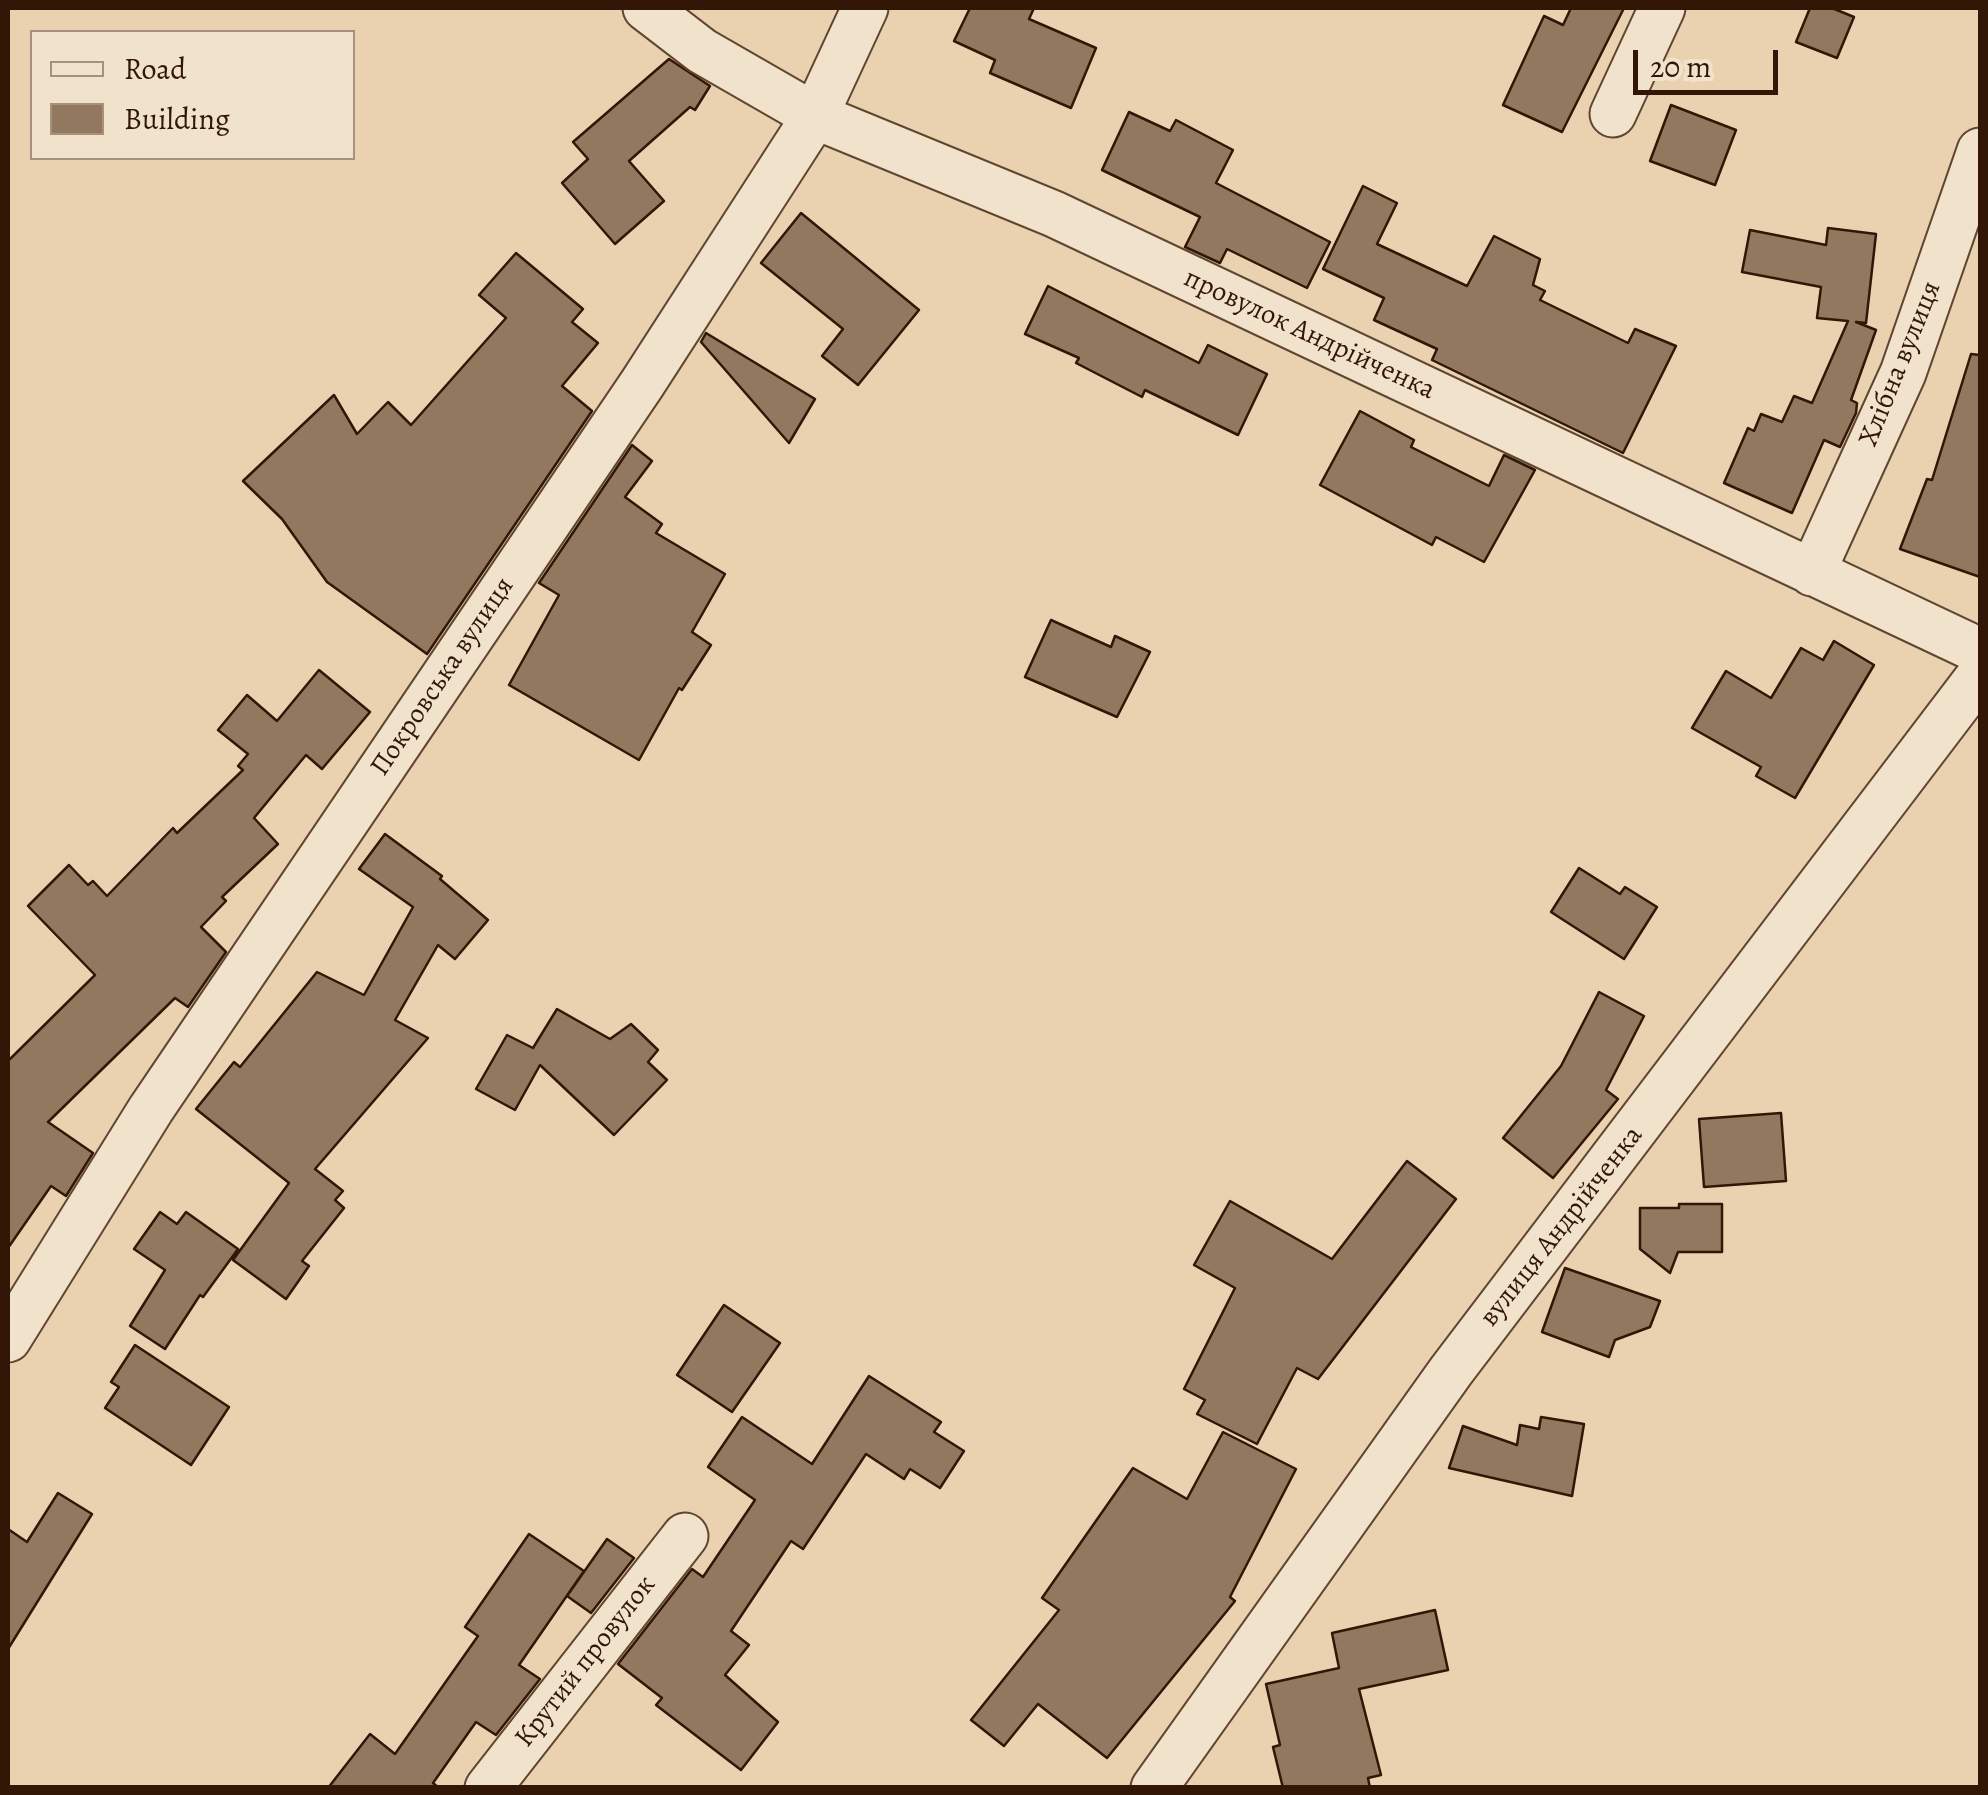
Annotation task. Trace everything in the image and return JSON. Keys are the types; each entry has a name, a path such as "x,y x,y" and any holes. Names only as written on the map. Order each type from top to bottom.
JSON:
{"street":[{"name":"провулок Андрійченка","path":"646,8 702,51 816,116 1054,214 1980,651"},
{"name":"Покровська вулиця","path":"8,1339 151,1109 630,400 816,116 865,8"},
{"path":"1614,114 1662,8"},
{"name":"Хлібна вулиця","path":"1812,572 1903,373 1980,152"},
{"name":"вулиця Андрійченка","path":"1154,1788 1451,1370 1980,675"},
{"name":"Крутий провулок","path":"488,1788 684,1536"}],"building":[{"path":"970,8 1034,8 1029,19 1096,48 1071,108 990,73 995,60 954,41"},
{"path":"1571,8 1624,8 1562,132 1503,105 1544,16 1563,25"},
{"path":"1810,8 1832,8 1854,17 1837,58 1796,42"},
{"path":"669,59 710,86 695,110 690,107 629,161 664,201 615,244 562,183 588,159 573,142"},
{"path":"1671,105 1736,130 1715,185 1650,161"},
{"path":"1129,112 1170,131 1176,120 1233,150 1216,183 1330,242 1307,288 1227,249 1220,263 1185,247 1200,217 1102,170"},
{"path":"1363,186 1397,203 1377,244 1467,286 1494,236 1540,259 1533,285 1545,291 1540,300 1628,343 1635,329 1676,346 1623,453 1432,360 1437,349 1374,320 1384,298 1323,269"},
{"path":"801,213 919,310 858,385 822,356 843,329 761,263"},
{"path":"1828,228 1876,234 1866,323 1856,322 1876,330 1851,400 1857,403 1856,413 1840,447 1824,440 1792,513 1724,483 1748,428 1754,431 1761,414 1782,422 1794,396 1812,403 1848,321 1817,318 1821,287 1742,272 1750,230 1826,245"},
{"path":"516,253 583,309 572,322 598,343 562,386 592,411 427,654 327,582 282,519 243,481 334,395 357,434 388,402 411,425 506,318 479,295"},
{"path":"1048,286 1199,363 1208,345 1267,374 1238,435 1145,390 1142,397 1076,363 1079,358 1025,334"},
{"path":"706,333 815,399 789,443 701,342"},
{"path":"1971,354 1980,355 1980,577 1900,549 1927,479 1932,480"},
{"path":"1360,411 1414,440 1411,447 1489,486 1504,455 1535,470 1484,562 1436,537 1432,545 1320,485"},
{"path":"632,445 652,461 625,497 662,524 656,533 725,574 692,632 711,645 682,690 679,688 639,760 509,685 559,595 539,583"},
{"path":"1051,620 1111,647 1115,636 1150,652 1117,717 1025,677"},
{"path":"1834,641 1874,665 1795,798 1756,776 1761,767 1692,728 1726,671 1771,698 1801,648 1823,660"},
{"path":"319,670 370,712 322,769 306,755 254,818 278,844 222,897 226,901 201,927 226,952 188,1007 175,998 48,1122 93,1153 66,1196 51,1186 8,1248 8,1061 95,975 28,906 69,865 88,885 93,881 107,896 173,828 177,833 243,770 238,766 248,754 218,730 247,695 277,721"},
{"path":"385,834 442,876 440,879 488,920 455,959 438,945 395,1020 428,1038 315,1169 343,1191 335,1200 344,1208 302,1261 309,1266 286,1299 233,1260 289,1183 196,1109 234,1062 240,1067 317,972 364,995 413,907 359,869"},
{"path":"1579,868 1620,894 1625,887 1657,907 1624,959 1551,912"},
{"path":"1599,992 1644,1016 1606,1090 1618,1099 1553,1178 1503,1138 1561,1066"},
{"path":"557,1009 610,1039 631,1024 658,1050 648,1062 667,1080 614,1135 540,1065 515,1110 476,1089 507,1035 533,1048"},
{"path":"1781,1113 1786,1181 1704,1187 1699,1119"},
{"path":"1407,1161 1456,1199 1318,1379 1297,1368 1257,1444 1197,1414 1205,1400 1184,1389 1235,1288 1194,1265 1230,1201 1332,1259"},
{"path":"1679,1204 1722,1204 1722,1252 1678,1252 1670,1273 1640,1249 1640,1208 1679,1208"},
{"path":"160,1212 177,1224 186,1212 238,1249 203,1297 200,1295 165,1349 130,1326 165,1270 134,1249"},
{"path":"1565,1268 1660,1301 1650,1327 1615,1340 1609,1357 1542,1332"},
{"path":"724,1305 780,1343 732,1412 677,1375"},
{"path":"135,1345 229,1407 191,1465 105,1408 119,1387 111,1382"},
{"path":"869,1376 941,1422 934,1432 964,1451 940,1488 910,1469 904,1479 866,1454 803,1549 791,1541 731,1631 749,1645 725,1675 778,1722 741,1770 656,1705 662,1698 618,1664 692,1569 703,1577 755,1500 708,1467 742,1417 812,1464"},
{"path":"1541,1417 1584,1424 1572,1496 1449,1468 1463,1426 1517,1445 1520,1425 1539,1429"},
{"path":"1223,1432 1296,1469 1230,1597 1235,1601 1107,1758 1038,1704 1004,1746 971,1720 1059,1610 1042,1598 1133,1468 1187,1499"},
{"path":"58,1493 92,1514 8,1649 8,1529 27,1542"},
{"path":"529,1534 584,1571 519,1665 540,1679 496,1735 476,1722 433,1783 439,1788 328,1788 370,1734 395,1754 478,1636 465,1627"},
{"path":"607,1539 634,1558 591,1613 567,1596"},
{"path":"1435,1610 1448,1670 1359,1689 1381,1775 1368,1778 1370,1788 1283,1788 1273,1747 1280,1745 1266,1684 1339,1668 1332,1633"}]}
